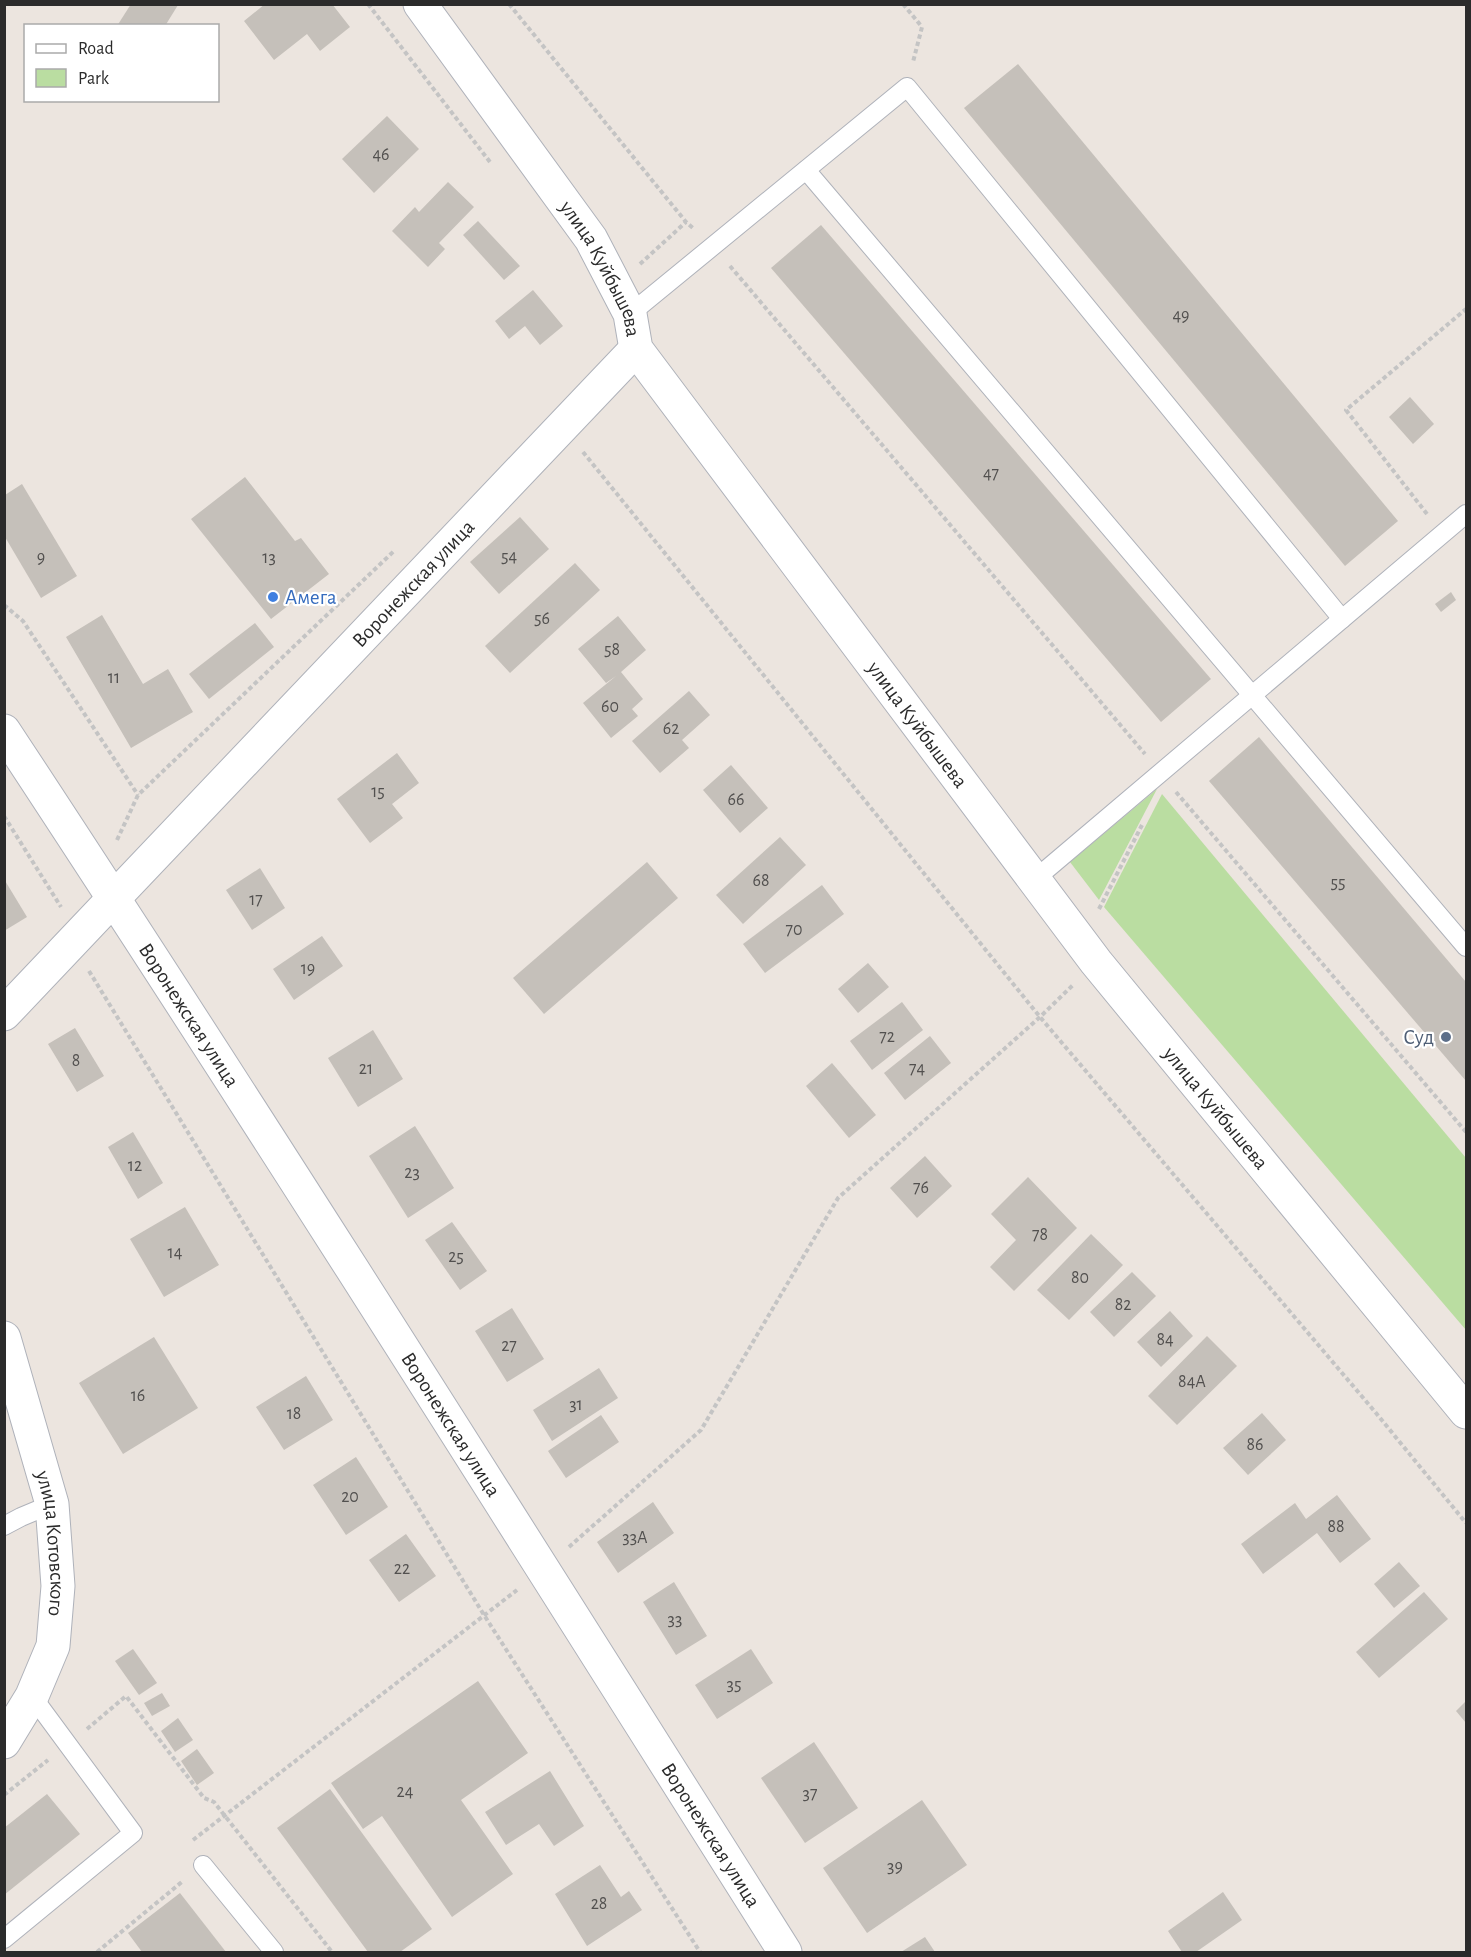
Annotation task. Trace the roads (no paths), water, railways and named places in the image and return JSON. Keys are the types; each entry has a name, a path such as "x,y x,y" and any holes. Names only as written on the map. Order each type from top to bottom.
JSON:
{"street":[{"name":"улица Куйбышева","path":"420,4 591,239 623,301 636,350 1096,962 1467,1412"},
{"name":"Воронежская улица","path":"107,887 636,350"},
{"name":"Воронежская улица","path":"4,731 107,887 543,1569 785,1953"},
{"path":"4,1014 72,943 107,887"},
{"name":"улица Котовского","path":"4,1338 52,1504 58,1586 53,1646 32,1696 4,1742"}],"lane":[{"path":"623,301 713,246 907,87 1342,619"},
{"path":"806,170 1467,947"},
{"path":"1034,880 1467,514"},
{"path":"4,1526 52,1504"},
{"path":"4,1939 133,1833 32,1696"},
{"path":"203,1865 274,1953"}],"place":[{"name":"Амега","path":"273,597"},
{"name":"Суд","path":"1446,1037"}]}
